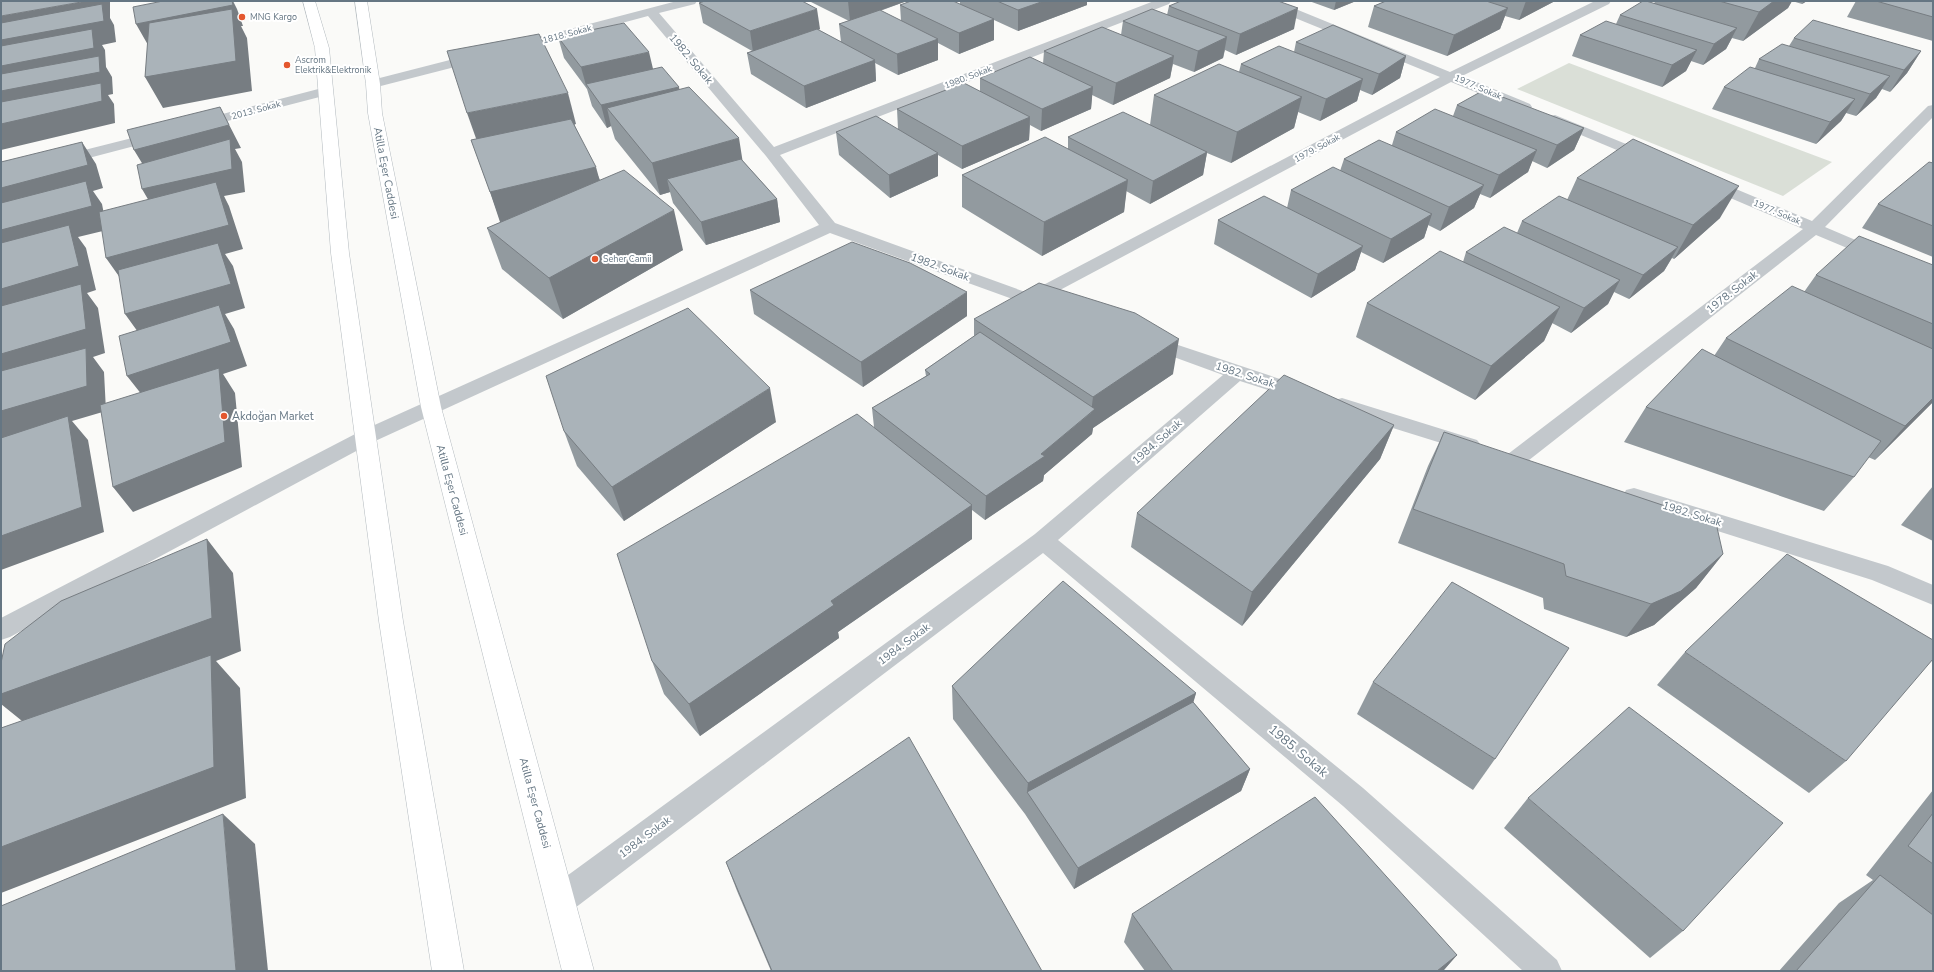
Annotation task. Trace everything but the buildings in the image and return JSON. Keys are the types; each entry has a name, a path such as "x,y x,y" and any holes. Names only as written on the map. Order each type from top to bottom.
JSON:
{"main road":[{"path":"309,1 322,48 340,253 391,621 448,971"},
{"name":"Atilla Eşer Caddesi","path":"361,1 373,84 375,113 431,407 578,971"}],"street":[{"name":"1818. Sokak","path":"373,84 691,1"},
{"name":"1980. Sokak","path":"771,153 1165,1"},
{"name":"1977. Sokak","path":"1265,1 1452,76 1662,164"},
{"name":"1979. Sokak","path":"1030,299 1452,76 1605,1"},
{"name":"1982. Sokak","path":"650,11 771,153 829,227 1060,309"},
{"name":"2013. Sokak","path":"186,128 326,91"},
{"name":"1978. Sokak","path":"1501,455 1815,228 1933,109"},
{"path":"1,176 171,132"},
{"name":"1977. Sokak","path":"1692,176 1933,279"},
{"path":"1,630 366,437 829,227"},
{"name":"1982. Sokak","path":"1133,336 1237,373 1539,466"},
{"name":"1984. Sokak","path":"560,900 1043,540 1237,373"},
{"name":"1982. Sokak","path":"1615,490 1880,573 1933,595"},
{"name":"1985. Sokak","path":"1043,540 1353,797 1546,971"}],"shaded area":[{"path":"1569,63 1832,162 1783,196 1517,89"}],"place":[{"name":"MNG Kargo","path":"242,17"},
{"name":"Ascrom Elektrik&Elektronik","path":"287,65"},
{"name":"Seher Camii","path":"595,259"},
{"name":"Akdoğan Market","path":"224,416"}]}
